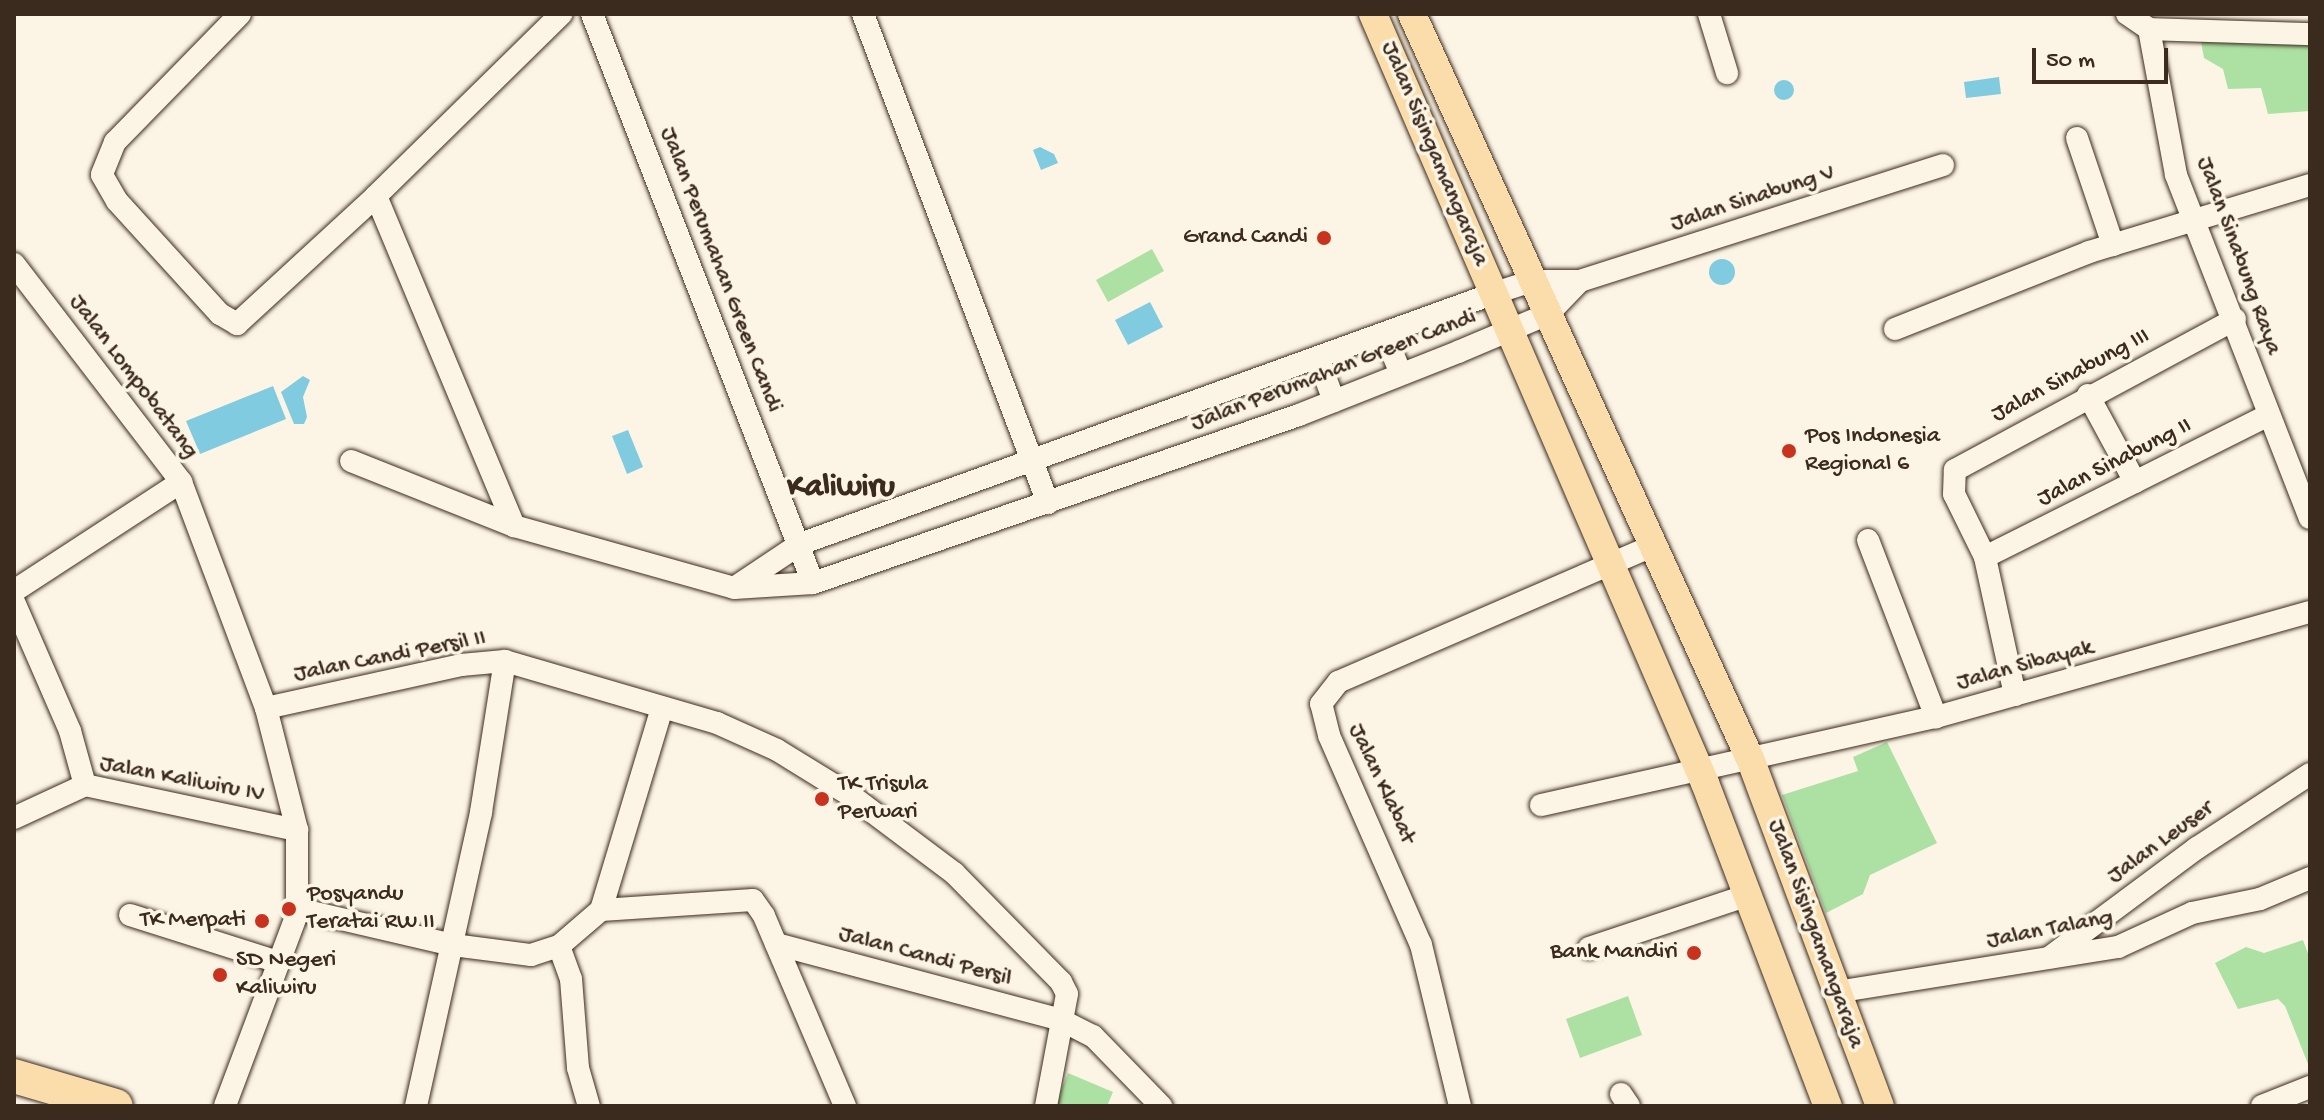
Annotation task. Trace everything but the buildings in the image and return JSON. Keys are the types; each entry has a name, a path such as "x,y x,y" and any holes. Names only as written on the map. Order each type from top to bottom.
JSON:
{"highway":[{"path":"14,1076 116,1106"}],"main road":[{"name":"Jalan Sisingamangaraja","path":"1373,14 1698,768 1828,1106"},
{"name":"Jalan Sisingamangaraja","path":"1412,14 1751,761 1880,1106"}],"street":[{"path":"240,14 108,151 102,175 117,201 220,314 237,324 376,196 561,14"},
{"name":"Jalan Perumahan Green Candi","path":"592,14 813,583"},
{"path":"863,14 1048,503"},
{"path":"1709,14 1727,73"},
{"path":"2127,14 2149,29 2310,34"},
{"name":"Jalan Sinabung Raya","path":"2149,29 2176,175 2235,319 2268,415 2310,518"},
{"path":"2077,138 2113,245"},
{"name":"Jalan Sinabung V","path":"1580,281 1943,165"},
{"path":"1895,329 2024,276 2113,245 2310,185"},
{"path":"376,196 514,526"},
{"name":"Jalan Lompobatang","path":"14,264 181,482 266,708 297,830 298,909"},
{"path":"1533,281 1580,281"},
{"name":"Jalan Sisingamangaraja","path":"1495,293 1533,281"},
{"name":"Jalan Perumahan Green Candi","path":"351,461 514,526 734,588 813,583 1334,401 1512,331 1548,314 1580,281"},
{"name":"Jalan Perumahan Green Candi","path":"734,588 800,544 1032,457 1385,335 1495,293"},
{"name":"Jalan Sinabung III","path":"1985,557 1954,494 1953,476 1961,465 2235,319"},
{"path":"1385,335 1401,374"},
{"path":"1318,358 1334,401"},
{"path":"2088,395 2135,482"},
{"name":"Jalan Sinabung II","path":"1985,557 2268,415"},
{"path":"14,591 181,482"},
{"path":"1868,540 1936,717"},
{"path":"1611,565 1655,545"},
{"path":"1985,557 2015,695"},
{"name":"Jalan Klabat","path":"1460,1106 1421,945 1329,735 1321,704 1338,682 1611,565"},
{"name":"Jalan Sibayak","path":"1751,761 1936,717 2310,612"},
{"path":"16,614 70,731 85,785"},
{"path":"416,1106 453,945 505,661"},
{"name":"Jalan Candi Persil II","path":"266,708 461,665 505,661 662,708"},
{"path":"225,1106 298,909 453,945 531,955 559,946 601,910 662,708 717,723 777,750 850,795 954,873 1061,982 1067,994 1046,1106"},
{"path":"1541,805 1698,768 1751,761"},
{"name":"Jalan Leuser","path":"2045,960 2197,848 2310,774"},
{"name":"Jalan Kaliwiru IV","path":"14,818 85,785 297,830"},
{"name":"Jalan Talang","path":"1836,992 2118,947 2192,913 2260,899 2310,878"},
{"path":"1589,948 1748,895"},
{"path":"601,910 692,907 749,898 759,906 845,1106"},
{"path":"130,915 278,962"},
{"name":"Jalan Candi Persil","path":"776,944 1061,1020"},
{"path":"559,946 571,979 578,1068 589,1106"},
{"path":"1061,1020 1093,1036 1161,1106"},
{"path":"1130,1106 1139,1084"},
{"path":"2262,1106 2310,1087"}],"green space":[{"path":"2200,36 2310,46 2310,111 2268,114 2261,88 2228,89 2223,69 2204,58"},
{"path":"1152,249 1164,271 1108,302 1096,280"},
{"path":"1887,742 1937,843 1870,875 1863,894 1826,913 1782,795 1858,771 1853,757"},
{"path":"2303,940 2310,959 2310,1069 2285,1006 2278,999 2238,1009 2215,963 2246,947 2264,953"},
{"path":"1628,996 1642,1035 1580,1058 1566,1019"},
{"path":"1068,1073 1113,1092 1107,1106 1055,1105"}],"water":[{"path":"1999,77 2001,94 1966,98 1964,82"},
{"path":"1784,80 1791,83 1794,90 1791,97 1784,100 1777,97 1774,90 1777,83"},
{"path":"1040,147 1054,154 1058,163 1041,170 1033,150"},
{"path":"1722,259 1731,263 1735,272 1731,281 1722,285 1713,281 1709,272 1713,263"},
{"path":"1150,302 1163,327 1128,345 1115,320"},
{"path":"303,376 310,380 303,397 307,417 304,424 294,424 281,392"},
{"path":"273,386 286,419 200,454 186,421"},
{"path":"628,430 643,467 627,474 612,436"}],"place":[{"name":"Grand Candi","path":"1324,238"},
{"name":"Pos Indonesia Regional 6","path":"1789,451"},
{"name":"TK Trisula Perwari","path":"822,799"},
{"name":"Posyandu Teratai RW II","path":"289,909"},
{"name":"TK Merpati","path":"262,921"},
{"name":"Bank Mandiri","path":"1694,953"},
{"name":"SD Negeri Kaliwiru","path":"220,975"}],"district":[{"name":"Kaliwiru","path":"841,488"}]}
